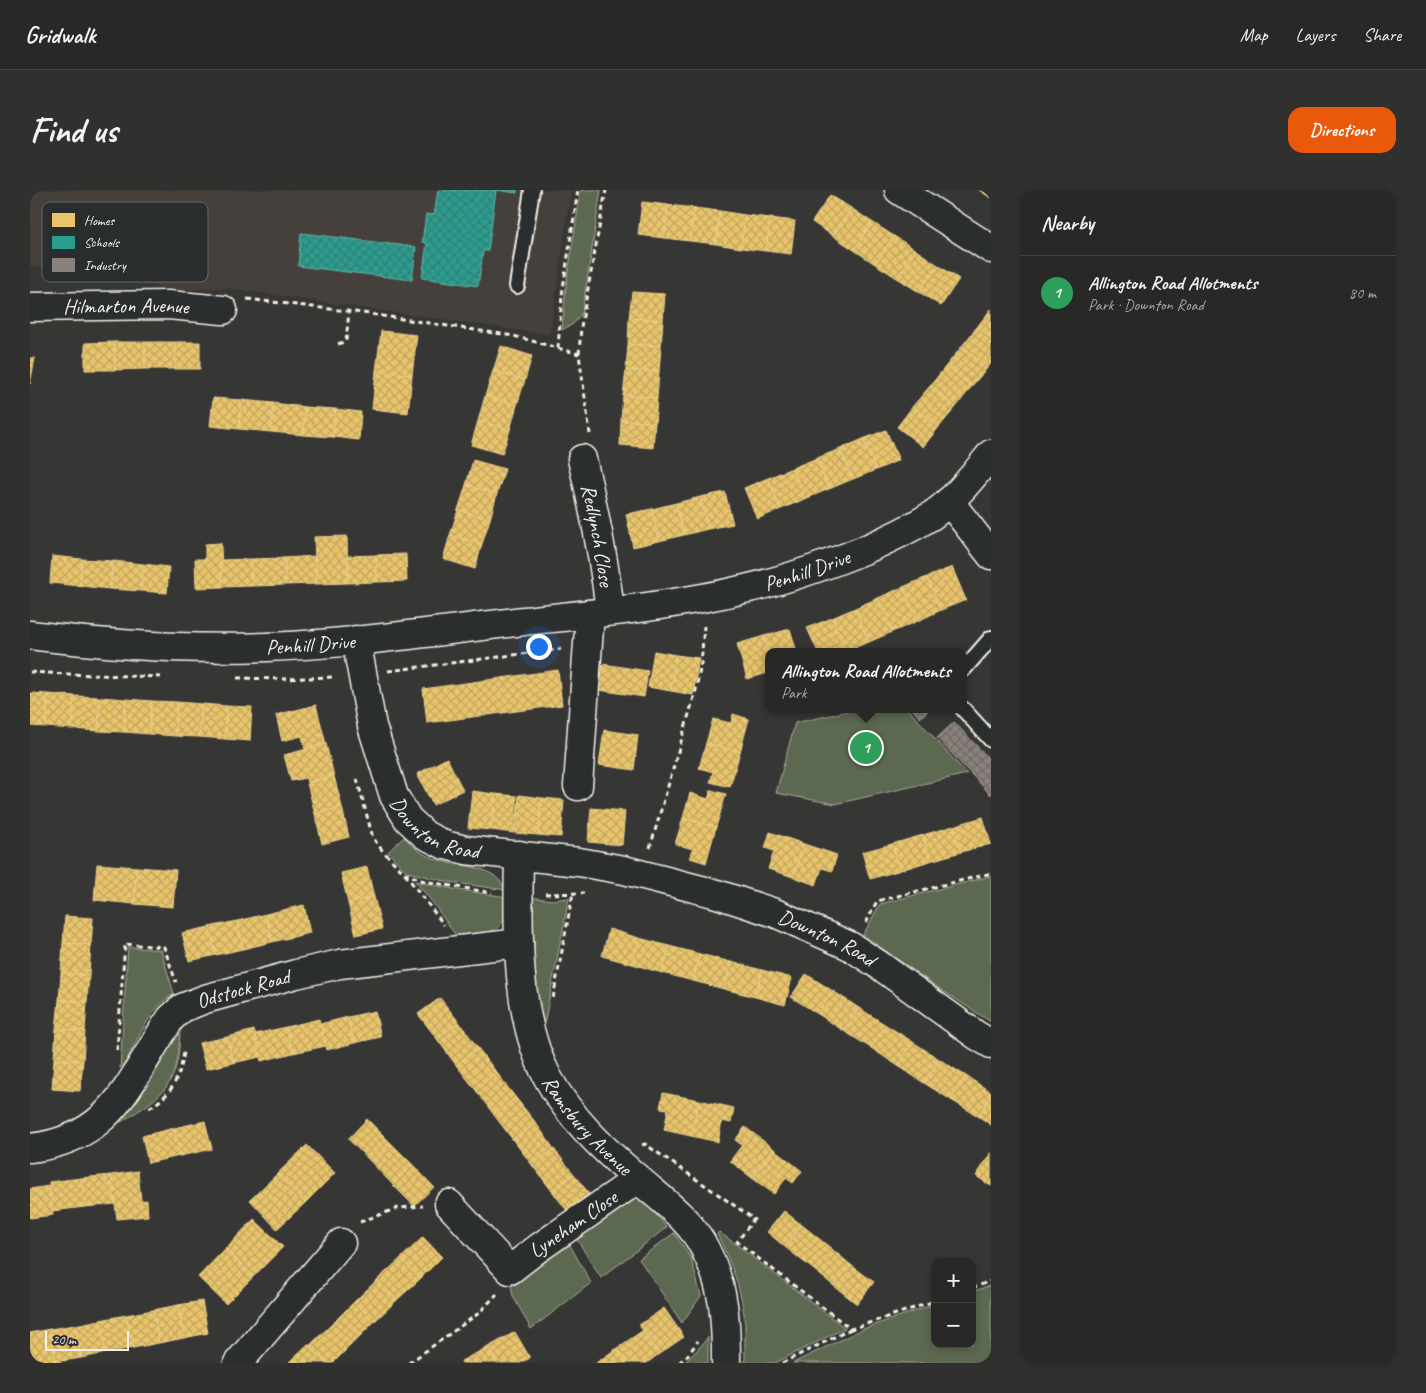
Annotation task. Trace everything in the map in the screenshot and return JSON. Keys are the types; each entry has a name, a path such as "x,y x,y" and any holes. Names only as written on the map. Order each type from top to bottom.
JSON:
{"street":[{"path":"900,190 991,249"},
{"name":"Hilmarton Avenue","path":"30,307 168,305 223,310"},
{"name":"Penhill Drive","path":"30,635 132,646 186,648 269,647 356,640 600,612 707,596 749,588 840,560 883,542 932,515 950,501 991,454"},
{"name":"Redlynch Close","path":"582,459 594,506 604,566 600,612"},
{"path":"950,501 991,555"},
{"path":"578,786 588,646 600,612"},
{"name":"Downton Road","path":"356,640 372,726 394,796 408,819 425,835 445,845 466,850 578,862 642,875 717,894 775,913 854,948 991,1044"},
{"name":"Ramsbury Avenue","path":"519,855 521,974 526,1010 536,1050 548,1078 569,1111 615,1159 690,1226 705,1249 724,1302 726,1363"},
{"name":"Odstock Road","path":"30,1148 42,1146 80,1133 96,1124 105,1116 122,1097 171,1018 182,1008 247,987 340,964 519,943"},
{"name":"Lyneham Close","path":"449,1204 510,1270 638,1179"},
{"path":"238,1363 341,1243"}],"lane":[{"path":"517,286 532,190"},
{"path":"967,666 991,638"},
{"path":"967,713 991,740"}],"path":[{"path":"558,348 562,295 578,190"},
{"path":"582,459 592,450 579,354 581,327 606,190"},
{"path":"223,310 233,297 514,336 579,354"},
{"path":"338,344 346,341 349,312"},
{"path":"642,875 696,690 701,664 707,596"},
{"path":"361,673 588,646"},
{"path":"404,874 445,927 458,950"},
{"path":"854,948 877,901 988,874 991,875"},
{"path":"552,1006 574,893"},
{"path":"615,1159 645,1144 754,1219 736,1242 851,1329"},
{"path":"341,1243 361,1221 398,1208 449,1204"},
{"name":"Lyneham Close","path":"409,1363 479,1312 497,1294 510,1270"},
{"path":"976,1287 991,1281"},
{"path":"782,1363 851,1329 932,1303"}],"shaded area":[{"path":"30,190 571,190 550,335 226,288 181,290 131,282 208,282 208,202 42,202 42,268 30,266"}],"green space":[{"path":"581,190 601,190 582,313 573,324 562,330 566,286"},
{"path":"840,713 912,713 967,774 835,804 776,793 795,723"},
{"path":"404,837 410,844 429,856 443,861 474,867 492,874 506,890 449,882 407,872 388,852"},
{"path":"991,876 991,1022 863,935 880,904"},
{"path":"415,881 458,890 508,897 504,918 495,930 480,936 459,940"},
{"path":"529,897 552,900 569,898 544,1025 540,1025 536,1007"},
{"path":"128,947 161,950 174,994 165,1000 151,1016 125,1063 120,1068"},
{"path":"180,1022 178,1059 169,1083 151,1102 121,1122 119,1119"},
{"path":"633,1198 649,1207 667,1227 601,1278 573,1233"},
{"path":"719,1232 845,1328 775,1363 745,1363 745,1324 742,1300 727,1255 717,1234"},
{"path":"674,1233 691,1258 701,1296 682,1323 639,1259"},
{"path":"566,1238 591,1283 531,1329 513,1296 511,1286 514,1281"},
{"path":"991,1285 991,1363 793,1363 863,1329 931,1305 931,1348 976,1348 976,1291"},
{"path":"708,1337 708,1363 684,1363 700,1347"}],"building: Homes":[{"path":"979,190 991,190 991,198"},
{"path":"830,195 851,208 833,236 812,222"},
{"path":"642,202 668,205 664,238 638,235"},
{"path":"668,205 694,208 690,241 664,238"},
{"path":"694,208 720,211 716,244 690,241"},
{"path":"851,208 872,222 854,250 833,236"},
{"path":"720,211 745,215 741,248 716,244"},
{"path":"745,215 770,218 766,251 741,248"},
{"path":"770,218 795,221 791,254 766,251"},
{"path":"872,222 894,236 875,264 854,250"},
{"path":"894,236 916,250 897,278 875,264"},
{"path":"916,250 938,265 919,292 897,278"},
{"path":"938,265 959,279 941,306 919,292"},
{"path":"632,292 665,294 663,320 629,318"},
{"path":"991,309 991,337 977,327"},
{"path":"629,318 663,320 661,346 628,344"},
{"path":"977,327 991,337 991,363 988,367 962,346"},
{"path":"381,331 417,335 412,375 376,371"},
{"path":"114,342 145,342 145,369 115,370"},
{"path":"114,342 115,370 85,370 85,343"},
{"path":"145,342 175,342 176,369 145,369"},
{"path":"175,342 200,342 200,369 176,369"},
{"path":"628,344 661,346 659,372 626,370"},
{"path":"501,346 532,356 525,380 493,371"},
{"path":"962,346 988,367 972,386 946,366"},
{"path":"30,358 35,358 30,384"},
{"path":"946,366 972,386 956,407 930,386"},
{"path":"626,370 659,372 657,398 623,395"},
{"path":"376,371 412,375 408,413 372,409"},
{"path":"493,371 525,380 517,405 485,396"},
{"path":"930,386 956,407 939,427 913,406"},
{"path":"623,395 657,398 655,423 621,420"},
{"path":"485,396 517,405 510,430 478,421"},
{"path":"213,398 241,400 239,429 210,426"},
{"path":"241,400 273,403 271,432 239,429"},
{"path":"273,403 305,407 303,435 271,432"},
{"path":"913,406 939,427 923,447 897,427"},
{"path":"305,407 335,409 333,437 303,435"},
{"path":"335,409 361,412 359,440 333,437"},
{"path":"621,420 655,423 653,448 620,445"},
{"path":"478,421 510,430 502,454 471,445"},
{"path":"886,430 899,460 876,470 863,439"},
{"path":"863,439 876,470 853,479 840,449"},
{"path":"840,449 853,479 829,489 817,458"},
{"path":"817,458 829,489 805,499 792,468"},
{"path":"473,460 505,469 497,494 466,485"},
{"path":"792,468 805,499 781,509 768,478"},
{"path":"768,478 781,509 757,519 744,488"},
{"path":"466,485 497,494 490,519 458,510"},
{"path":"725,492 733,524 708,529 700,497"},
{"path":"700,497 708,529 684,535 676,503"},
{"path":"676,503 684,535 659,541 652,509"},
{"path":"652,509 659,541 633,547 626,514"},
{"path":"458,510 490,519 482,544 450,535"},
{"path":"450,535 482,544 475,569 443,559"},
{"path":"347,536 348,583 316,584 314,537"},
{"path":"221,543 222,587 196,588 195,559 205,559 205,544"},
{"path":"406,554 407,581 377,582 376,555"},
{"path":"376,555 377,582 348,583 348,556"},
{"path":"52,556 82,559 80,586 50,583"},
{"path":"315,556 316,584 285,585 284,558"},
{"path":"284,558 285,585 252,586 251,559"},
{"path":"82,559 113,561 110,589 80,586"},
{"path":"251,559 252,586 222,587 221,560"},
{"path":"113,561 143,564 141,591 110,589"},
{"path":"143,564 169,567 167,593 141,591"},
{"path":"952,567 966,600 941,610 927,577"},
{"path":"927,577 941,610 918,621 903,587"},
{"path":"903,587 918,621 892,632 878,598"},
{"path":"878,598 892,632 869,642 855,608"},
{"path":"855,608 869,642 854,648 845,648 832,618"},
{"path":"832,618 845,648 816,648 807,628"},
{"path":"790,629 796,648 767,648 764,636"},
{"path":"764,636 767,648 765,648 765,674 747,679 737,644"},
{"path":"654,651 676,655 671,691 648,687"},
{"path":"676,655 699,658 693,695 671,691"},
{"path":"603,664 648,671 644,697 599,690"},
{"path":"558,670 562,705 427,723 423,689"},
{"path":"30,693 48,694 46,727 30,726"},
{"path":"48,694 74,696 72,729 46,727"},
{"path":"74,696 100,697 98,731 72,729"},
{"path":"100,697 126,699 124,732 98,731"},
{"path":"126,699 152,701 149,734 124,732"},
{"path":"152,701 177,702 175,736 149,734"},
{"path":"177,702 202,704 199,737 175,736"},
{"path":"202,704 227,706 225,739 199,737"},
{"path":"316,705 326,744 305,749 302,736 282,741 276,715"},
{"path":"227,706 252,707 250,741 225,739"},
{"path":"733,714 749,719 740,752 706,743 713,719 731,723"},
{"path":"604,730 638,735 634,770 599,765"},
{"path":"706,743 740,752 730,787 710,782 713,772 699,768"},
{"path":"326,744 334,776 307,783 306,778 291,781 284,755"},
{"path":"447,758 463,790 433,805 417,774"},
{"path":"334,776 342,807 315,814 307,783"},
{"path":"711,790 726,794 716,827 683,818 690,793 708,799"},
{"path":"472,791 495,794 491,830 468,828"},
{"path":"495,794 517,796 514,833 491,830"},
{"path":"519,795 542,798 538,835 515,833"},
{"path":"542,798 564,800 561,837 538,835"},
{"path":"342,807 349,837 322,844 315,814"},
{"path":"591,808 625,811 622,845 588,842"},
{"path":"983,817 991,844 961,852 953,826"},
{"path":"683,818 716,827 706,863 690,858 693,849 675,844"},
{"path":"953,826 961,852 930,861 923,835"},
{"path":"770,832 804,844 793,877 768,869 774,851 765,848"},
{"path":"923,835 930,861 901,870 892,844"},
{"path":"804,844 837,855 832,871 822,868 816,885 793,877"},
{"path":"892,844 901,870 870,879 862,852"},
{"path":"97,864 137,867 134,904 94,900"},
{"path":"137,867 176,870 173,907 134,904"},
{"path":"367,867 374,897 348,903 341,873"},
{"path":"374,897 382,929 356,935 348,903"},
{"path":"304,905 310,933 272,942 266,914"},
{"path":"266,914 272,942 243,949 237,921"},
{"path":"65,916 93,918 91,945 63,943"},
{"path":"237,921 243,949 216,955 209,927"},
{"path":"209,927 216,955 189,961 182,933"},
{"path":"609,929 639,938 632,964 602,956"},
{"path":"639,938 669,946 662,973 632,964"},
{"path":"63,943 91,945 89,975 61,973"},
{"path":"669,946 700,954 693,981 662,973"},
{"path":"700,954 731,962 724,989 693,981"},
{"path":"731,962 762,970 755,997 724,989"},
{"path":"762,970 792,978 785,1005 755,997"},
{"path":"61,973 89,975 87,1002 59,1000"},
{"path":"806,974 833,991 818,1014 791,997"},
{"path":"833,991 859,1008 844,1031 818,1014"},
{"path":"440,998 459,1022 437,1039 418,1014"},
{"path":"59,1000 87,1002 85,1031 56,1029"},
{"path":"859,1008 886,1025 871,1048 844,1031"},
{"path":"375,1011 381,1037 354,1043 348,1017"},
{"path":"348,1017 354,1043 327,1050 320,1024"},
{"path":"319,1019 326,1046 293,1053 286,1027"},
{"path":"459,1022 478,1048 456,1065 437,1039"},
{"path":"886,1025 913,1042 898,1066 871,1048"},
{"path":"286,1027 293,1053 261,1061 255,1034"},
{"path":"56,1029 85,1031 83,1061 54,1059"},
{"path":"254,1030 260,1057 233,1063 227,1037"},
{"path":"227,1037 233,1063 206,1069 199,1043"},
{"path":"913,1042 939,1059 924,1083 898,1066"},
{"path":"478,1048 497,1073 475,1089 456,1065"},
{"path":"54,1059 83,1061 80,1091 52,1089"},
{"path":"939,1059 966,1076 951,1100 924,1083"},
{"path":"497,1073 516,1098 494,1115 475,1089"},
{"path":"966,1076 991,1092 991,1096 978,1116 951,1100"},
{"path":"663,1093 699,1100 691,1136 664,1130 668,1109 660,1108"},
{"path":"991,1096 991,1125 978,1116"},
{"path":"516,1098 536,1123 513,1140 494,1115"},
{"path":"699,1100 734,1108 731,1123 722,1121 718,1142 691,1136"},
{"path":"367,1119 390,1142 370,1161 348,1139"},
{"path":"205,1121 212,1149 180,1156 174,1128"},
{"path":"536,1123 554,1149 532,1165 513,1140"},
{"path":"745,1127 774,1149 752,1178 730,1161 742,1145 735,1140"},
{"path":"174,1128 180,1156 148,1163 142,1136"},
{"path":"390,1142 412,1164 392,1184 370,1161"},
{"path":"307,1145 335,1173 305,1203 277,1174"},
{"path":"554,1149 574,1174 552,1191 532,1165"},
{"path":"774,1149 802,1171 793,1183 786,1178 774,1194 752,1178"},
{"path":"991,1153 991,1186 976,1176"},
{"path":"412,1164 434,1187 414,1206 392,1184"},
{"path":"138,1171 141,1201 147,1200 148,1216 117,1219 111,1175"},
{"path":"277,1174 305,1203 277,1229 250,1200"},
{"path":"574,1174 593,1199 571,1216 552,1191"},
{"path":"111,1175 115,1204 85,1207 81,1178"},
{"path":"81,1178 85,1207 52,1211 49,1182"},
{"path":"49,1186 53,1215 30,1218 30,1189"},
{"path":"784,1211 802,1225 785,1247 767,1232"},
{"path":"254,1219 283,1247 253,1277 225,1249"},
{"path":"802,1225 827,1245 809,1266 785,1247"},
{"path":"423,1237 442,1257 420,1279 400,1259"},
{"path":"827,1245 851,1265 834,1286 809,1266"},
{"path":"225,1249 253,1277 226,1304 198,1277"},
{"path":"400,1259 420,1279 397,1300 377,1280"},
{"path":"851,1265 874,1282 857,1304 834,1286"},
{"path":"377,1280 397,1300 374,1322 354,1302"},
{"path":"202,1301 208,1333 184,1338 178,1305"},
{"path":"354,1302 374,1322 352,1344 332,1324"},
{"path":"178,1305 184,1338 159,1343 153,1310"},
{"path":"664,1308 684,1337 659,1354 639,1325"},
{"path":"153,1310 159,1343 133,1348 126,1315"},
{"path":"126,1315 133,1348 106,1353 100,1320"},
{"path":"100,1320 106,1353 81,1358 75,1325"},
{"path":"332,1324 352,1344 333,1363 326,1363 309,1346"},
{"path":"75,1325 81,1358 56,1362 50,1329"},
{"path":"50,1329 56,1362 30,1363 30,1333"},
{"path":"642,1331 659,1354 647,1363 627,1363 617,1348"},
{"path":"515,1332 530,1358 520,1363 497,1363 488,1347"},
{"path":"308,1344 326,1363 289,1362"},
{"path":"488,1347 497,1363 462,1363 461,1361"},
{"path":"617,1348 627,1363 596,1363"}],"building: Schools":[{"path":"438,190 496,190 488,251 483,251 478,286 422,278 427,243 422,242 426,214 434,215"},
{"path":"496,190 517,190 517,193"},
{"path":"301,233 416,247 412,280 298,266"}],"building: Industry":[{"path":"916,713 926,713 920,718"},
{"path":"954,722 991,761 991,795 937,738"}],"place":[{"name":"Allington Road Allotments","path":"866,748"}]}
